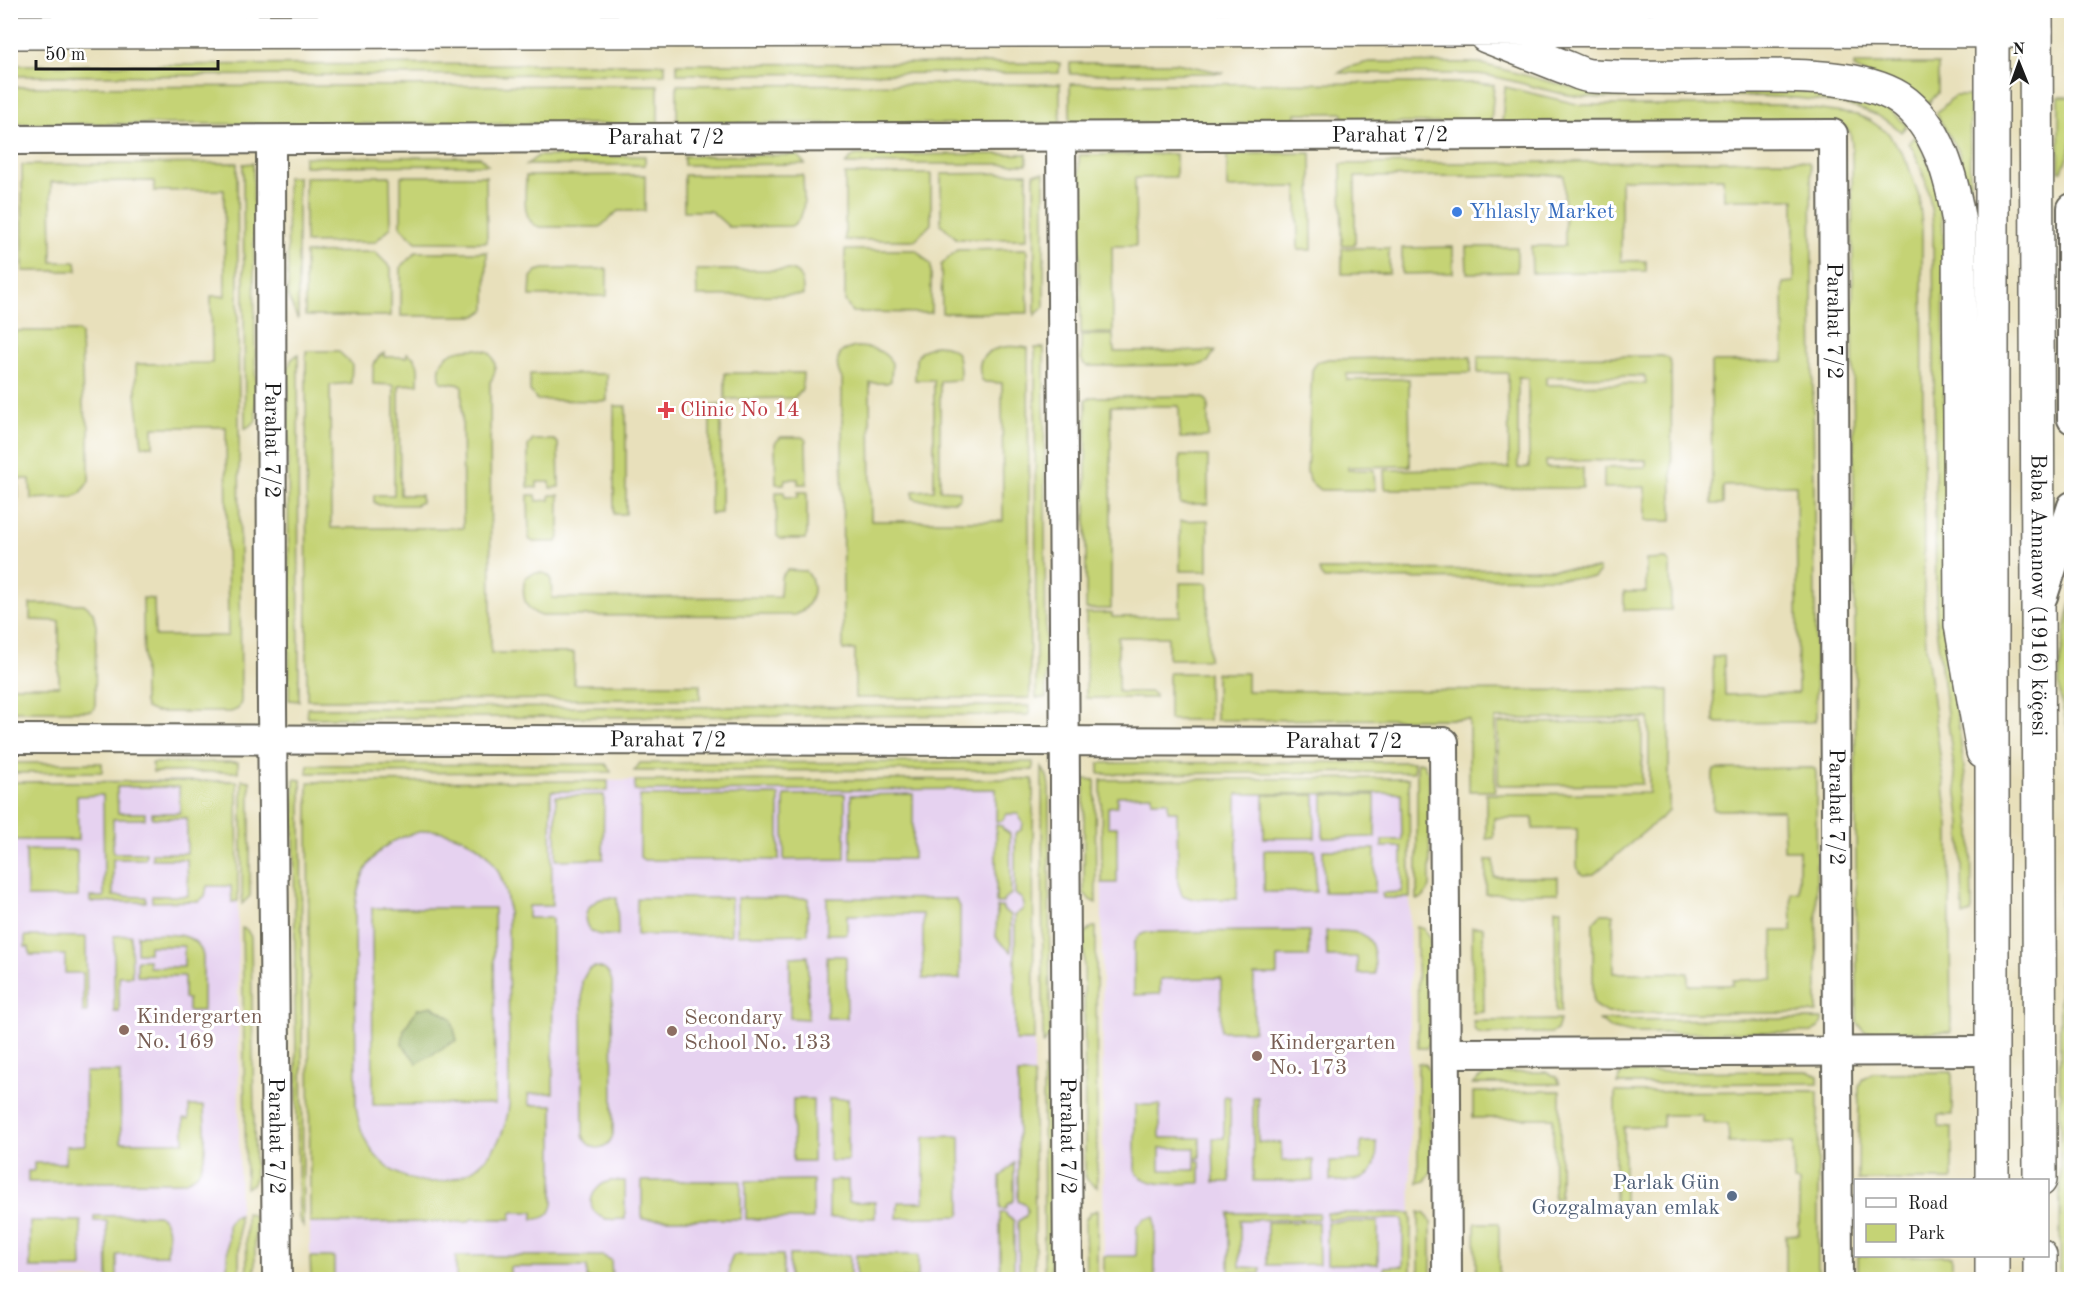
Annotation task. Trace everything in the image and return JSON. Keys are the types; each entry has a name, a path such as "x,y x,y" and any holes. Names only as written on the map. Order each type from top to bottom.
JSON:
{"street":[{"path":"1467,29 1518,10"},
{"name":"Baba Annanow (1916) köçesi","path":"1992,21 1992,1179"},
{"path":"10,32 1467,29 2036,21"},
{"name":"Baba Annanow (1916) köçesi","path":"2036,21 2040,1179"},
{"path":"1467,29 1589,76 1793,76 1836,80 1866,86 1899,98 1928,128 1938,147 1950,180 1959,222 1961,625 1992,802"},
{"name":"Parahat 7/2","path":"10,140 1833,134 1838,1280"},
{"name":"Parahat 7/2","path":"1062,137 1068,1280"},
{"name":"Parahat 7/2","path":"271,140 272,740 277,1280"},
{"path":"2072,208 2072,419"},
{"path":"2038,612 2072,506"},
{"name":"Parahat 7/2","path":"10,740 1444,742 1447,1280"},
{"path":"1446,1053 1992,1050"},
{"path":"1992,1257 1992,1280"},
{"path":"2040,1257 2040,1280"}],"shaded area":[{"name":"Kindergarten No. 173","path":"1409,778 1411,1279 1104,1279 1101,780"},
{"name":"Secondary School No. 133","path":"1033,779 1035,1279 310,1279 308,782"},
{"name":"Kindergarten No. 169","path":"237,780 240,1279 11,1279 10,781"}],"green space":[{"path":"1369,62 1478,63 1578,89 1797,91 1846,97 1876,105 1889,110 1907,125 1901,132 1876,115 1841,104 1799,98 1584,97 1477,74 1339,73 1349,67"},
{"path":"1060,63 1059,73 677,74 677,64"},
{"path":"1070,63 1176,63 1224,73 1070,74"},
{"path":"665,64 665,74 10,76 11,65"},
{"path":"1854,64 1938,64 1938,93 1928,104 1854,68"},
{"path":"1477,83 1494,85 1491,123 1343,123 1343,113 1296,113 1296,124 1070,123 1070,84"},
{"path":"1060,84 1060,124 677,123 677,85"},
{"path":"658,85 658,124 11,124 10,87"},
{"path":"1505,87 1581,105 1784,105 1857,115 1888,133 1908,165 1919,196 1922,227 1924,606 1926,646 1949,825 1951,1032 1867,1032 1857,1022 1852,145 1850,132 1844,126 1502,123"},
{"path":"1954,96 1970,96 1970,185 1968,187 1958,150 1936,114"},
{"path":"2059,97 2071,97 2071,147 2062,171 2059,171"},
{"path":"1916,136 1934,175 1943,227 1946,626 1971,824 1972,909 1971,913 1963,916 1961,825 1936,627 1933,227 1926,184 1909,143"},
{"path":"1311,153 1312,250 1298,250 1297,187 1227,188 1227,154"},
{"path":"1027,154 1027,164 845,164 855,155"},
{"path":"1176,154 1176,177 1135,178 1136,246 1112,246 1113,333 1081,333 1079,155"},
{"path":"797,155 805,164 684,165 684,156"},
{"path":"538,156 645,156 645,165 526,165"},
{"path":"304,157 480,157 488,165 304,166"},
{"path":"1802,160 1809,162 1811,168 1816,717 1815,721 1811,722 1718,723 1714,721 1713,657 1724,656 1725,695 1798,693 1796,485 1723,486 1723,504 1712,504 1711,362 1784,361 1783,283 1794,282 1794,199 1724,199 1723,178 1621,179 1621,261 1646,261 1646,271 1532,273 1531,246 1565,246 1564,175 1355,177 1355,245 1342,245 1341,164"},
{"path":"237,163 241,702 238,709 231,712 155,712 146,708 144,703 143,598 154,599 155,636 228,636 226,427 153,427 153,446 142,446 136,395 136,364 212,363 211,296 225,296 224,190 154,191 154,181 51,182 52,262 76,262 77,271 23,271 22,165"},
{"path":"253,163 256,421 245,429 243,164"},
{"path":"1027,173 1027,239 957,239 941,224 941,174"},
{"path":"1034,173 1044,173 1044,307 1035,315"},
{"path":"845,174 931,174 931,224 915,240 845,240"},
{"path":"645,175 645,211 618,211 600,227 539,227 529,219 525,205 526,176"},
{"path":"684,175 803,175 803,211 797,222 791,226 729,227 711,211 684,211"},
{"path":"390,176 391,227 375,242 305,243 305,177"},
{"path":"401,176 486,176 487,242 416,242 401,227"},
{"path":"287,177 298,177 298,320 288,297"},
{"path":"1453,247 1453,273 1402,274 1402,248"},
{"path":"1466,247 1517,247 1517,272 1467,273"},
{"path":"1342,248 1389,248 1389,273 1342,274"},
{"path":"1027,249 1028,313 942,313 941,265 957,250"},
{"path":"845,250 916,250 931,265 931,313 852,312 845,301"},
{"path":"375,252 391,268 391,316 305,316 305,253"},
{"path":"416,252 487,252 486,309 476,316 401,316 401,267"},
{"path":"607,269 607,296 530,296 531,277 537,271"},
{"path":"696,270 791,270 800,277 803,295 697,296"},
{"path":"15,331 78,331 81,334 83,407 89,426 89,481 81,493 73,497 31,499 30,479 18,479 18,498 11,498 10,349 15,349"},
{"path":"1081,335 1113,335 1114,352 1215,351 1208,362 1200,365 1087,366 1081,358"},
{"path":"935,345 954,351 960,366 960,380 940,381 940,490 960,491 960,498 955,501 913,498 913,491 934,490 934,380 915,380 916,359 921,351"},
{"path":"855,347 876,350 889,358 892,363 891,381 870,383 871,521 1003,521 1002,383 982,380 981,361 992,350 1009,347 1028,348 1030,698 855,698 855,650 843,650 842,379 838,365 843,351"},
{"path":"1035,348 1044,348 1046,698 1036,698"},
{"path":"477,349 489,352 494,359 495,367 490,382 491,653 574,653 574,684 700,684 700,699 307,700 306,351 338,351 352,364 351,383 330,385 331,528 463,528 462,385 441,382 440,366 448,355 454,352"},
{"path":"384,353 384,357 407,357 407,353 415,359 418,366 418,384 399,385 400,495 421,495 421,502 416,505 379,505 374,502 374,495 394,495 394,385 373,384 375,363"},
{"path":"298,354 299,701 289,700 288,369 291,360"},
{"path":"1662,356 1669,358 1671,365 1672,521 1645,521 1645,487 1604,488 1604,468 1646,467 1646,460 1546,461 1546,468 1583,468 1583,488 1385,489 1384,470 1509,468 1508,373 1478,373 1478,357","holes":["1645,376 1646,384 1546,385 1546,377","1518,377 1528,378 1529,468 1518,468"]},
{"path":"1471,357 1471,373 1347,374 1347,380 1409,379 1410,466 1348,467 1348,470 1374,470 1375,490 1320,490 1309,481 1307,471 1312,370 1317,362 1328,359"},
{"path":"725,373 803,373 802,390 794,398 725,399"},
{"path":"530,374 607,374 607,401 537,400 530,391"},
{"path":"1195,396 1208,402 1208,437 1180,438 1179,406 1111,406 1111,609 1086,609 1086,399 1093,397"},
{"path":"721,405 721,513 710,514 710,406"},
{"path":"614,406 626,406 626,514 614,514"},
{"path":"781,437 802,437 806,440 807,484 798,484 798,479 785,479 784,484 776,484 775,443"},
{"path":"533,440 554,440 558,443 559,487 550,488 550,482 537,482 537,488 528,487 528,446"},
{"path":"1180,456 1208,456 1208,504 1180,504"},
{"path":"776,492 784,492 785,497 798,497 798,492 807,492 805,539 781,539 777,536"},
{"path":"528,495 536,495 537,501 550,500 550,495 559,495 557,542 533,542 529,539"},
{"path":"1208,520 1208,571 1180,571 1180,521"},
{"path":"1666,559 1670,564 1671,610 1624,610 1624,592 1646,592 1646,560"},
{"path":"1599,569 1599,573 1594,578 1324,579 1319,570"},
{"path":"787,570 806,571 813,589 806,608 794,615 542,616 531,610 525,602 523,590 525,578 538,573 551,578 552,598 780,597 781,577"},
{"path":"1180,583 1208,583 1209,659 1168,659 1168,637 1118,637 1118,692 1151,692 1155,698 1086,698 1086,613 1112,613 1112,617 1180,616"},
{"path":"2071,602 2068,732 2060,695 2060,671"},
{"path":"30,604 84,604 93,612 96,626 95,708 91,711 11,711 11,686 59,686 59,621 30,620"},
{"path":"1169,673 1208,673 1209,720 1169,720"},
{"path":"1216,673 1247,673 1247,691 1669,690 1669,811 1594,874 1583,875 1577,866 1577,829 1533,829 1533,818 1494,818 1494,838 1486,839 1486,794 1649,793 1649,718 1495,719 1495,791 1469,791 1469,719 1216,720"},
{"path":"1030,706 1028,715 309,718 307,716 307,708"},
{"path":"1642,722 1642,784 1498,785 1498,723"},
{"path":"238,762 238,772 153,772 152,763"},
{"path":"1033,762 1033,770 634,771 640,763"},
{"path":"1414,762 1414,772 1099,774 1099,763"},
{"path":"1417,762 1423,763 1429,774 1430,887 1424,897 1417,900"},
{"path":"10,763 102,763 102,772 11,773"},
{"path":"606,764 611,772 307,773 308,765"},
{"path":"1042,768 1049,786 1050,1036 1043,1044"},
{"path":"1812,768 1816,773 1817,1013 1607,1013 1595,1006 1593,1002 1593,922 1601,914 1613,914 1614,973 1688,973 1688,985 1733,985 1733,980 1773,979 1773,931 1792,931 1791,893 1799,892 1799,850 1784,850 1783,810 1713,810 1713,774 1714,770 1718,769"},
{"path":"1409,778 1410,898 1383,898 1382,893 1402,892 1402,847 1382,847 1382,840 1402,840 1401,793 1237,794 1237,899 1193,899 1182,895 1178,883 1177,811 1168,811 1168,801 1152,801 1152,795 1117,796 1117,806 1108,807 1108,827 1117,827 1117,883 1102,883 1101,780"},
{"path":"294,779 301,780 303,1226 299,1219"},
{"path":"1033,779 1034,1041 1015,1041 1015,915 1022,910 1024,905 1022,899 1015,894 1015,834 1022,829 1023,823 1018,814 1007,814 1002,821 996,821 996,789 635,791 635,781"},
{"path":"1084,779 1095,780 1096,903 1084,893"},
{"path":"242,780 250,781 250,896 242,904"},
{"path":"237,781 238,901 232,902 231,886 207,886 205,896 199,901 152,902 152,896 188,896 187,859 152,859 152,853 187,853 187,818 152,818 152,813 180,813 179,787 117,787 118,813 145,813 145,819 113,819 113,853 146,853 145,859 113,859 113,896 146,897 146,902 90,902 90,897 104,897 103,795 77,796 78,840 11,840 11,782"},
{"path":"608,781 608,791 551,791 552,906 528,906 528,918 552,918 553,1093 528,1094 529,1105 553,1105 553,1204 546,1216 533,1219 533,1212 512,1212 511,1219 472,1219 467,1222 310,1223 308,782","holes":["431,830 448,833 474,844 485,853 500,875 505,889 508,906 509,1105 499,1139 482,1163 458,1177 432,1182 406,1177 383,1163 365,1139 356,1106 355,907 358,890 369,864 388,845 415,833"]},
{"path":"845,794 845,859 784,860 784,795"},
{"path":"913,794 913,859 851,859 851,795"},
{"path":"604,795 603,859 556,860 556,796"},
{"path":"779,795 779,860 644,860 640,857 640,796"},
{"path":"1264,795 1315,795 1315,838 1264,838"},
{"path":"1323,795 1375,795 1375,837 1323,838"},
{"path":"996,825 1002,826 1010,834 1011,894 1004,899 1003,903 996,903"},
{"path":"1375,849 1375,892 1324,892 1323,850"},
{"path":"26,850 77,850 78,897 27,897"},
{"path":"1264,850 1315,850 1316,892 1264,892"},
{"path":"1486,860 1494,860 1494,877 1558,877 1558,893 1486,894"},
{"path":"2068,871 2069,963 2060,963 2060,905"},
{"path":"617,898 618,935 597,934 587,926 585,920 588,909 597,900"},
{"path":"637,898 731,898 731,935 637,935"},
{"path":"737,898 808,898 808,934 737,935"},
{"path":"827,898 955,899 960,906 960,979 923,979 923,914 847,915 847,934 827,934"},
{"path":"997,907 1003,907 1003,910 1011,915 1011,952 996,938"},
{"path":"372,908 494,908 495,1104 373,1105"},
{"path":"1555,909 1561,909 1561,1012 1556,1012"},
{"path":"1096,927 1097,1187 1085,1176 1084,936"},
{"path":"1417,927 1424,929 1430,940 1430,1040 1427,1048 1418,1048"},
{"path":"1472,927 1483,927 1484,1012 1473,1013"},
{"path":"242,928 247,930 251,937 255,1178 253,1183 246,1188"},
{"path":"1309,931 1309,957 1277,957 1277,975 1254,975 1254,1031 1221,1031 1221,978 1160,979 1160,994 1134,995 1134,945 1137,938 1145,933"},
{"path":"1326,931 1359,933 1366,936 1373,949 1375,974 1358,974 1357,957 1327,957"},
{"path":"131,935 132,976 119,976 119,1012 114,1012 114,936"},
{"path":"137,935 177,935 194,941 200,947 203,957 203,1011 188,1011 188,999 184,998 184,976 137,976 137,960 149,960 149,967 184,967 184,946 149,946 149,953 137,953"},
{"path":"25,936 86,937 87,1012 83,1012 83,973 65,973 65,955 30,955 29,947 25,947"},
{"path":"808,956 808,1019 790,1018 790,957"},
{"path":"827,956 846,956 847,1018 827,1018"},
{"path":"594,967 606,971 612,982 613,1134 607,1144 598,1148 589,1145 583,1134 582,981 588,970"},
{"path":"2060,971 2069,972 2070,1280 2060,1279"},
{"path":"432,1006 451,1018 457,1040 417,1063 402,1044 404,1029 417,1009"},
{"path":"1823,1019 1819,1028 1812,1032 1632,1033 1610,1028 1599,1020"},
{"path":"1560,1020 1557,1030 1551,1033 1481,1034 1475,1031 1473,1021"},
{"path":"1418,1063 1426,1064 1430,1072 1431,1172 1425,1181 1418,1183"},
{"path":"1043,1069 1050,1077 1051,1280 1044,1279"},
{"path":"1807,1071 1818,1076 1818,1083 1617,1084 1621,1074 1628,1072"},
{"path":"85,1072 120,1072 121,1142 184,1142 184,1119 189,1119 189,1106 204,1106 205,1151 199,1171 191,1178 181,1182 28,1182 28,1171 34,1171 34,1163 65,1163 66,1146 85,1145"},
{"path":"1547,1072 1557,1077 1560,1084 1473,1084 1488,1073"},
{"path":"1952,1072 1952,1115 1939,1115 1939,1127 1952,1128 1952,1179 1858,1179 1859,1086 1863,1078 1872,1073"},
{"path":"1018,1074 1034,1074 1035,1279 1019,1279 1018,1221 1026,1216 1027,1211 1026,1205 1018,1201"},
{"path":"1560,1091 1560,1198 1554,1198 1553,1118 1473,1118 1473,1092"},
{"path":"1818,1091 1818,1279 1786,1279 1786,1235 1799,1234 1799,1182 1794,1181 1793,1143 1729,1143 1728,1124 1703,1123 1703,1115 1663,1115 1663,1127 1624,1127 1624,1209 1617,1205 1615,1199 1615,1092"},
{"path":"1224,1096 1230,1097 1230,1182 1214,1182 1213,1138 1224,1138"},
{"path":"1253,1097 1258,1097 1258,1142 1281,1143 1282,1161 1313,1160 1313,1181 1253,1181"},
{"path":"793,1099 813,1099 813,1161 793,1161"},
{"path":"829,1099 848,1099 848,1161 829,1161"},
{"path":"1135,1105 1160,1105 1160,1138 1200,1138 1200,1158 1195,1158 1195,1148 1160,1148 1160,1170 1195,1170 1195,1160 1200,1161 1200,1183 1164,1184 1146,1180 1135,1170"},
{"path":"960,1136 961,1212 959,1216 897,1218 898,1202 924,1202 924,1137"},
{"path":"1361,1142 1377,1142 1375,1165 1371,1171 1360,1179 1330,1181 1330,1161 1361,1160"},
{"path":"1014,1163 1014,1200 1007,1205 1006,1209 1000,1209 1000,1177"},
{"path":"813,1180 813,1219 746,1219 746,1181"},
{"path":"848,1180 849,1202 875,1202 875,1218 829,1218 829,1181"},
{"path":"610,1181 625,1181 625,1219 601,1217 592,1207 592,1196 595,1191"},
{"path":"642,1181 741,1181 741,1219 642,1219"},
{"path":"1097,1210 1097,1279 1086,1279 1085,1220 1090,1213"},
{"path":"1419,1212 1425,1214 1431,1222 1431,1279 1419,1279"},
{"path":"246,1213 255,1218 255,1279 247,1279"},
{"path":"1000,1213 1006,1213 1014,1221 1014,1279 1000,1279"},
{"path":"1229,1213 1319,1213 1318,1219 1240,1220 1240,1267 1261,1268 1260,1274 1240,1274 1240,1280 1229,1279"},
{"path":"1327,1213 1411,1213 1411,1279 1403,1279 1403,1273 1384,1273 1384,1267 1403,1266 1403,1219 1327,1219"},
{"path":"158,1215 167,1227 167,1255 117,1255 117,1279 108,1279 107,1221 94,1221 94,1216"},
{"path":"239,1215 239,1279 227,1279 228,1224 232,1217"},
{"path":"1155,1217 1155,1279 1104,1279 1104,1256 1136,1256 1137,1226 1145,1218"},
{"path":"30,1221 81,1221 82,1268 30,1268"},
{"path":"1267,1222 1318,1222 1319,1264 1267,1265"},
{"path":"1327,1222 1378,1222 1378,1264 1327,1264"},
{"path":"1475,1223 1499,1223 1499,1279 1476,1279"},
{"path":"733,1255 783,1255 783,1279 729,1279 729,1266"},
{"path":"789,1255 850,1255 850,1279 789,1279"},
{"path":"856,1255 918,1255 918,1279 856,1279"},
{"path":"456,1256 603,1256 611,1260 612,1279 587,1279 587,1267 510,1267 510,1279 456,1279"},
{"path":"310,1257 334,1257 334,1279 311,1279"},
{"path":"1858,1257 1952,1257 1952,1279 1858,1279"}],"place":[{"name":"Yhlasly Market","path":"1457,212"},
{"name":"Clinic No 14","path":"666,410"},
{"name":"Kindergarten No. 169","path":"124,1030"},
{"name":"Secondary School No. 133","path":"672,1031"},
{"name":"Kindergarten No. 173","path":"1257,1056"},
{"name":"Parlak Gün Gozgalmayan emlak","path":"1732,1196"}]}
